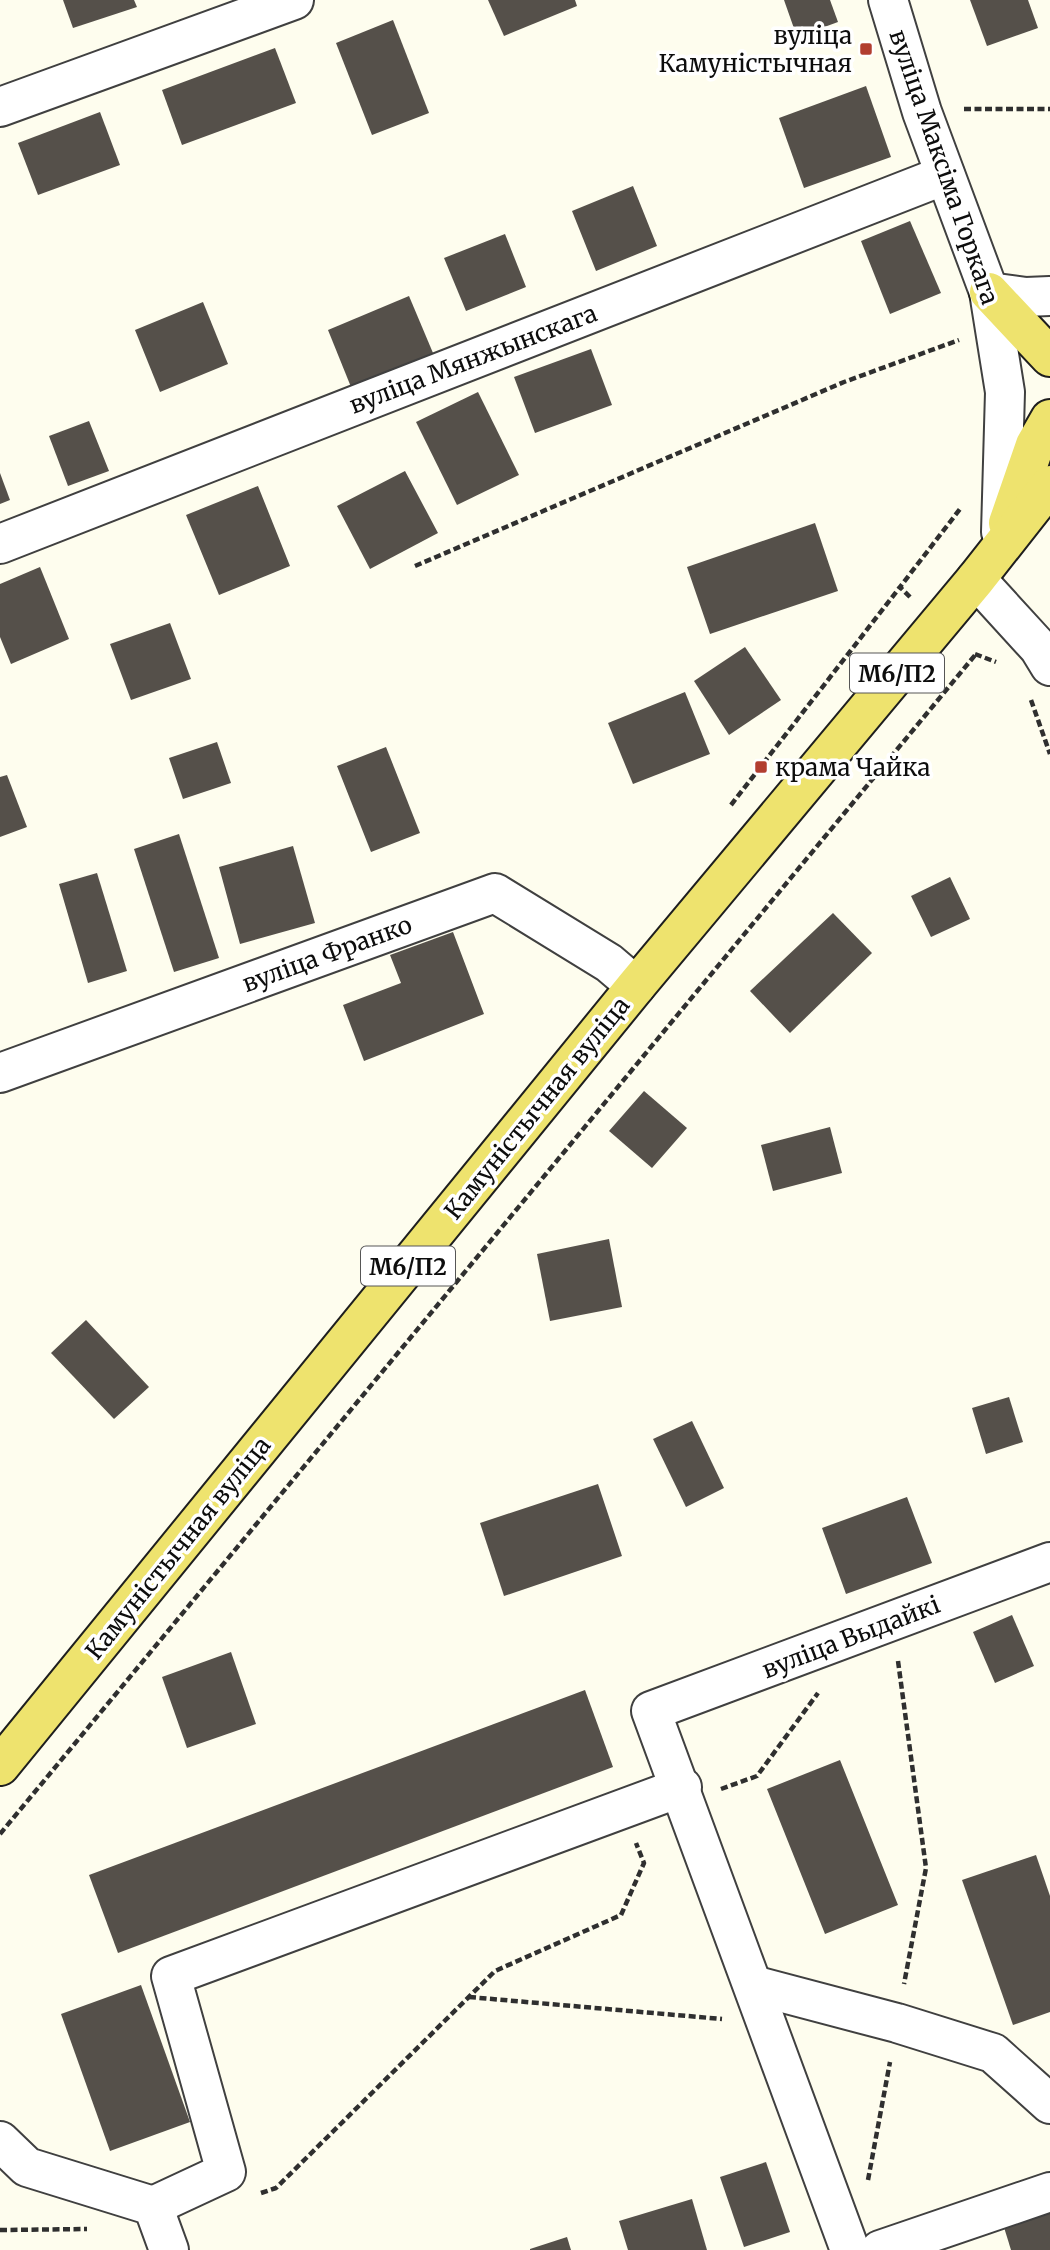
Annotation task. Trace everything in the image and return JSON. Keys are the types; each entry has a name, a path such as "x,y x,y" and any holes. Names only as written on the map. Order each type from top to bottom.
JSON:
{"main road":[{"path":"989,292 1050,357"},
{"name":"М6/П2","path":"1001,545 1035,445 1050,419"},
{"name":"Камуністычная вуліца","path":"0,1766 636,986 976,579 1050,485"}],"street":[{"path":"0,107 294,0"},
{"name":"вуліца Максіма Горкага","path":"888,0 922,113 989,292 1005,392 1001,545"},
{"name":"вуліца Мянжынскага","path":"0,544 945,175"},
{"path":"989,292 1026,297 1050,296"},
{"path":"976,579 1039,648 1039,680"},
{"name":"вуліца Франко","path":"0,1073 495,893 609,963 636,986"},
{"name":"вуліца Выдайкі","path":"684,1794 651,1711 1050,1562"},
{"path":"0,2141 27,2167 153,2206 226,2172 171,1976 622,1809 684,1794 850,2250"},
{"path":"754,1985 897,2023 993,2053 1050,2104"},
{"path":"880,2250 1050,2192"},
{"path":"153,2206 169,2250"}],"path":[{"path":"964,109 1050,108"},
{"path":"415,566 844,382 964,338"},
{"path":"0,1834 976,654"},
{"path":"1039,680 1050,754"},
{"path":"867,2183 926,1868 892,1621"},
{"path":"684,1794 758,1776 822,1688"},
{"path":"250,2197 276,2188 495,1971 621,1914 645,1863 622,1809"},
{"path":"468,1997 768,2024"},
{"path":"0,2230 94,2229"}],"building":[{"path":"63,0 134,0 137,7 73,28"},
{"path":"488,0 575,0 577,6 504,36"},
{"path":"784,0 830,0 838,22 797,37"},
{"path":"970,0 1028,0 1038,28 987,46"},
{"path":"393,20 429,113 372,135 336,43"},
{"path":"275,48 296,103 182,145 162,90"},
{"path":"866,86 891,157 804,188 779,118"},
{"path":"100,112 120,165 38,195 18,143"},
{"path":"633,186 657,246 596,271 572,211"},
{"path":"910,221 941,293 890,314 861,241"},
{"path":"505,234 526,287 466,311 444,258"},
{"path":"409,296 433,353 351,387 328,330"},
{"path":"203,302 228,364 160,392 135,330"},
{"path":"591,349 612,405 535,433 514,377"},
{"path":"478,392 519,475 457,505 416,422"},
{"path":"89,421 109,471 68,486 49,436"},
{"path":"405,471 438,533 370,569 337,506"},
{"path":"0,473 10,500 0,504"},
{"path":"258,486 290,566 219,595 186,515"},
{"path":"815,523 838,591 710,634 687,567"},
{"path":"40,567 69,639 11,664 0,637 0,584"},
{"path":"170,623 191,679 131,700 110,644"},
{"path":"745,647 781,700 729,735 694,681"},
{"path":"685,692 710,754 633,784 608,723"},
{"path":"217,742 231,783 183,799 169,758"},
{"path":"386,747 420,833 371,852 337,766"},
{"path":"7,775 27,827 0,837 0,777"},
{"path":"179,834 219,958 174,972 134,849"},
{"path":"293,846 315,923 240,944 219,867"},
{"path":"97,873 127,971 88,983 59,884"},
{"path":"950,877 970,919 931,937 911,896"},
{"path":"833,913 872,953 790,1033 750,991"},
{"path":"453,932 484,1014 364,1061 343,1005 401,983 390,955"},
{"path":"644,1091 687,1128 652,1168 609,1131"},
{"path":"830,1127 842,1173 773,1191 761,1145"},
{"path":"609,1239 622,1307 550,1321 537,1254"},
{"path":"86,1320 149,1387 114,1419 51,1353"},
{"path":"1009,1397 1023,1442 986,1454 972,1408"},
{"path":"692,1421 724,1488 686,1507 653,1439"},
{"path":"598,1484 622,1556 504,1596 480,1523"},
{"path":"907,1497 932,1563 846,1594 822,1528"},
{"path":"1012,1615 1034,1666 995,1683 973,1632"},
{"path":"231,1652 256,1724 187,1748 162,1677"},
{"path":"585,1690 613,1767 118,1953 89,1875"},
{"path":"840,1760 898,1905 825,1934 767,1789"},
{"path":"1036,1855 1050,1896 1050,2012 1013,2025 962,1880"},
{"path":"141,1985 190,2122 110,2151 61,2014"},
{"path":"766,2162 790,2232 744,2247 720,2177"},
{"path":"692,2199 707,2250 628,2250 619,2221"},
{"path":"1050,2209 1050,2250 1011,2250 1003,2224"},
{"path":"567,2237 571,2250 530,2250 530,2249"}],"place":[{"name":"вуліца Камуністычная","path":"866,49"},
{"name":"крама Чайка","path":"761,767"}]}
